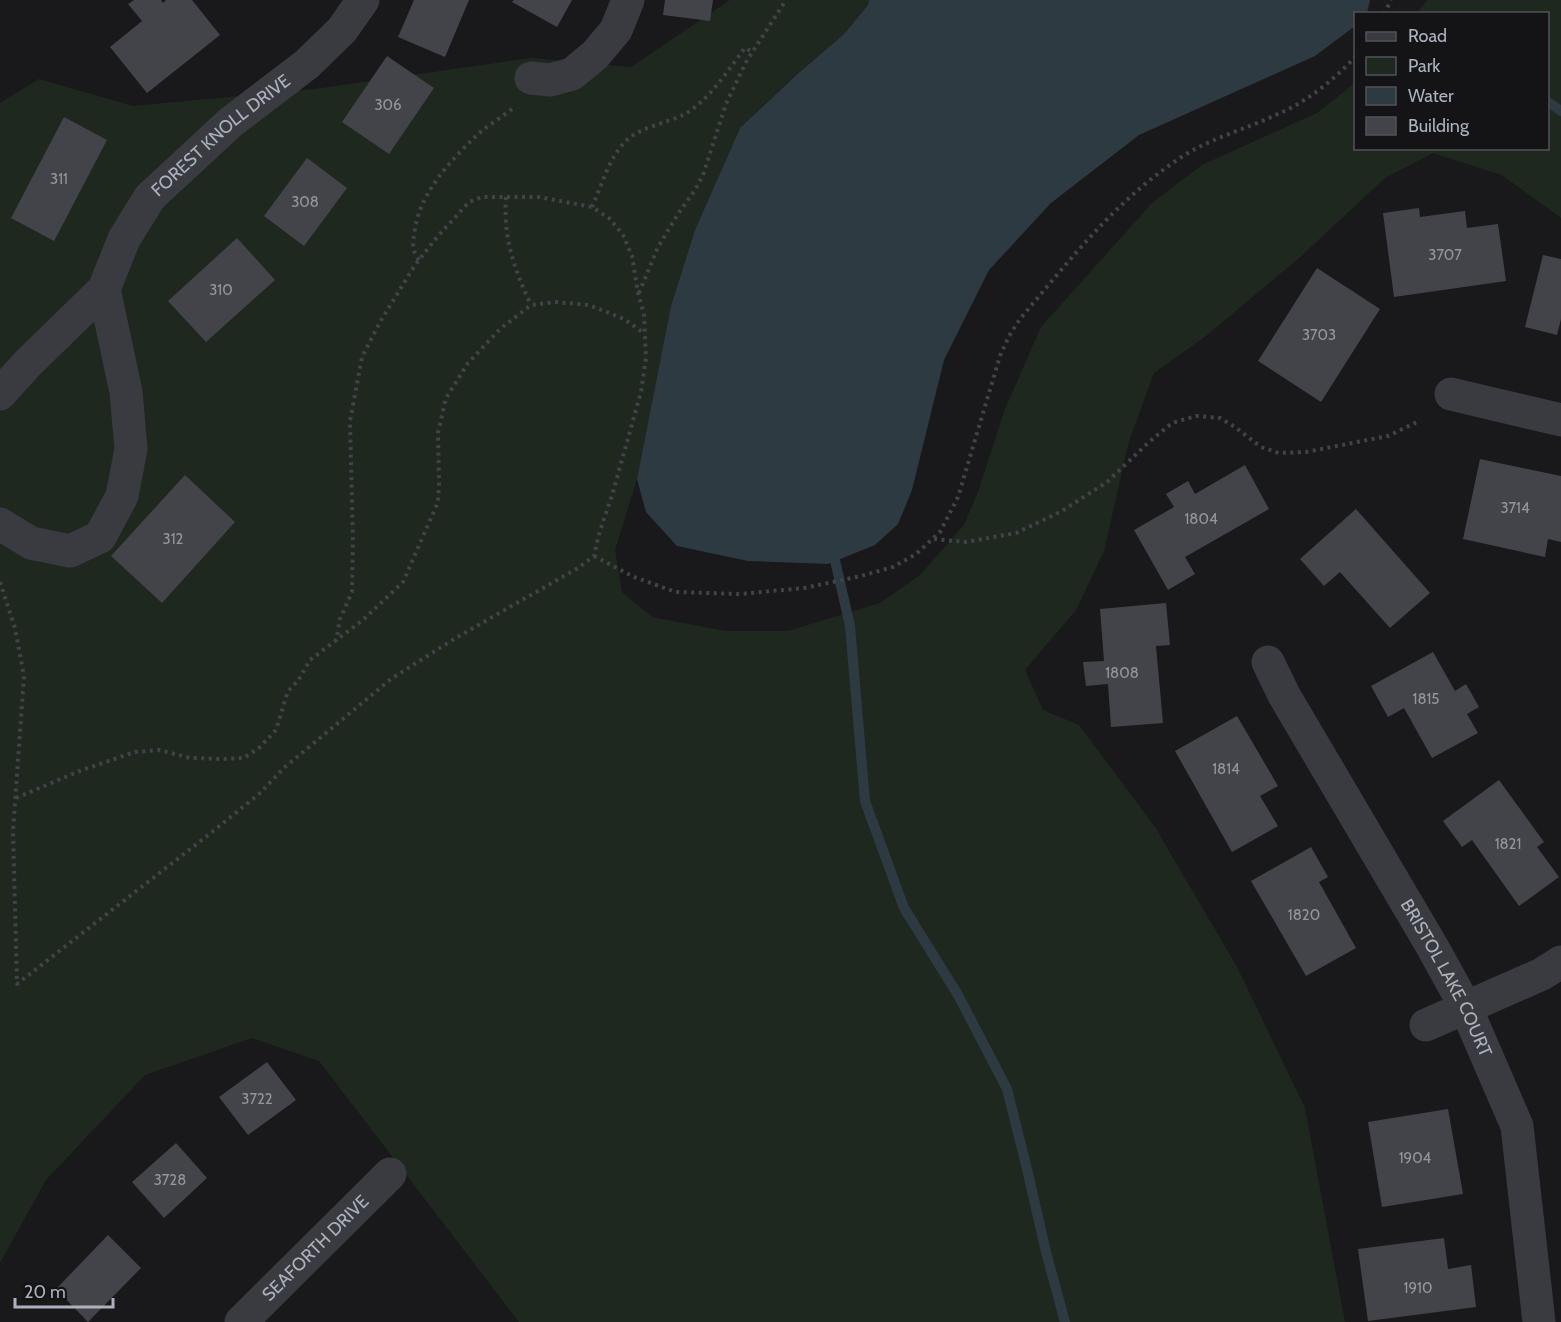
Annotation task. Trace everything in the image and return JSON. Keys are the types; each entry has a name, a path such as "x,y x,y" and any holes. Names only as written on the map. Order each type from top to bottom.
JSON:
{"street":[{"name":"FOREST KNOLL DRIVE","path":"0,394 28,363 104,289 124,239 150,197 231,122 307,64 342,30 363,0"},
{"path":"531,78 550,80 572,74 587,62 616,30 628,0"},
{"path":"0,524 31,543 70,551 100,537 122,496 131,449 126,392 104,289"},
{"path":"1451,394 1561,420"},
{"name":"BRISTOL LAKE COURT","path":"1268,662 1290,705 1466,1008 1517,1126 1539,1322"},
{"path":"1426,1025 1542,974 1561,962"},
{"name":"SEAFORTH DRIVE","path":"241,1322 390,1174"}],"path":[{"path":"638,293 658,247 703,175 726,104 746,62 786,0"},
{"path":"592,207 616,153 629,137 683,115 698,104 716,85 745,48 753,52"},
{"path":"594,556 634,577 676,592 740,594 804,588 861,576 893,567 916,554 940,532 957,497 1000,356 1009,336 1020,319 1107,217 1143,185 1181,157 1222,136 1281,113 1310,96 1354,58"},
{"path":"419,260 414,254 412,244 423,200 451,162 467,145 514,108 525,96 531,78"},
{"path":"0,582 15,628 24,676 13,831 17,984 259,794 293,760 391,679 454,639 578,568 594,556 641,392 646,358 644,314 632,256 623,235 610,219 592,207 539,196 482,197 469,202 419,260 380,322 362,357 350,422 352,592 340,619 336,641"},
{"path":"506,197 504,216 509,249 531,305"},
{"path":"16,798 82,770 135,752 159,750 190,758 222,759 244,758 260,747 276,730 288,691 298,681 310,660 364,619 403,582 438,502 440,483 438,433 446,398 468,363 500,329 531,305 555,302 589,305 624,319 645,334"},
{"path":"933,538 966,542 1016,533 1062,511 1107,482 1172,423 1196,416 1220,418 1261,447 1279,453 1306,452 1388,436 1417,422"}],"green space":[{"path":"730,0 869,0 868,5 844,34 794,76 740,128 695,230 671,306 637,479 615,550 622,592 652,617 725,631 788,631 880,603 920,575 964,525 978,492 1005,409 1041,327 1152,203 1202,165 1317,113 1354,84 1354,150 1549,150 1549,12 1419,12 1427,0 1561,0 1561,218 1502,175 1433,153 1385,178 1299,258 1206,336 1154,373 1129,441 1104,551 1076,610 1025,670 1043,710 1079,725 1155,827 1237,967 1305,1108 1345,1322 519,1322 319,1061 252,1038 145,1075 46,1180 0,1263 0,103 39,79 133,106 315,89 531,58 631,67"}],"water":[{"path":"869,0 1370,0 1367,12 1354,12 1354,27 1315,56 1139,135 1051,203 989,270 944,360 912,490 898,524 875,545 828,564 748,561 677,546 646,512 637,479 671,306 695,230 740,128 844,34 868,5"}],"building":[{"path":"134,0 161,0 163,3 166,0 192,0 220,35 147,93 110,47 142,21 128,4"},
{"path":"414,0 469,0 445,57 398,37"},
{"path":"514,0 572,0 557,27 512,2"},
{"path":"665,0 713,0 710,21 663,15"},
{"path":"387,56 434,88 389,154 342,122"},
{"path":"64,117 107,140 54,241 11,218"},
{"path":"307,158 347,188 304,246 264,216"},
{"path":"1419,208 1420,217 1465,211 1467,228 1498,224 1506,281 1394,297 1383,213"},
{"path":"237,238 275,280 206,342 168,301"},
{"path":"1543,255 1561,259 1561,319 1557,335 1525,327"},
{"path":"1317,268 1380,309 1321,402 1258,361"},
{"path":"1480,459 1561,476 1561,542 1548,539 1545,557 1463,539"},
{"path":"1245,465 1269,509 1185,557 1195,574 1168,590 1134,530 1174,507 1166,494 1188,481 1195,494"},
{"path":"185,475 235,522 162,603 111,556"},
{"path":"1356,509 1430,593 1390,628 1340,572 1324,586 1300,559"},
{"path":"1166,603 1170,645 1156,646 1163,723 1111,727 1108,684 1086,686 1083,662 1104,661 1100,609"},
{"path":"1433,652 1455,691 1466,684 1479,707 1467,714 1478,733 1432,758 1404,708 1388,717 1371,686"},
{"path":"1237,716 1278,786 1260,796 1278,826 1232,852 1175,751"},
{"path":"1499,780 1544,842 1537,847 1559,877 1519,906 1472,840 1462,847 1443,821"},
{"path":"1311,847 1328,877 1319,882 1356,948 1306,976 1251,881"},
{"path":"267,1062 296,1100 248,1135 219,1097"},
{"path":"1448,1109 1463,1194 1382,1207 1368,1122"},
{"path":"176,1143 207,1178 164,1218 132,1182"},
{"path":"108,1235 141,1268 88,1322 56,1289"},
{"path":"1444,1238 1448,1269 1471,1265 1476,1307 1368,1321 1358,1249"}],"waterway":[{"path":"1549,103 1561,111"},
{"path":"832,547 850,626 865,801 904,908 958,995 1007,1089 1065,1322"}]}
